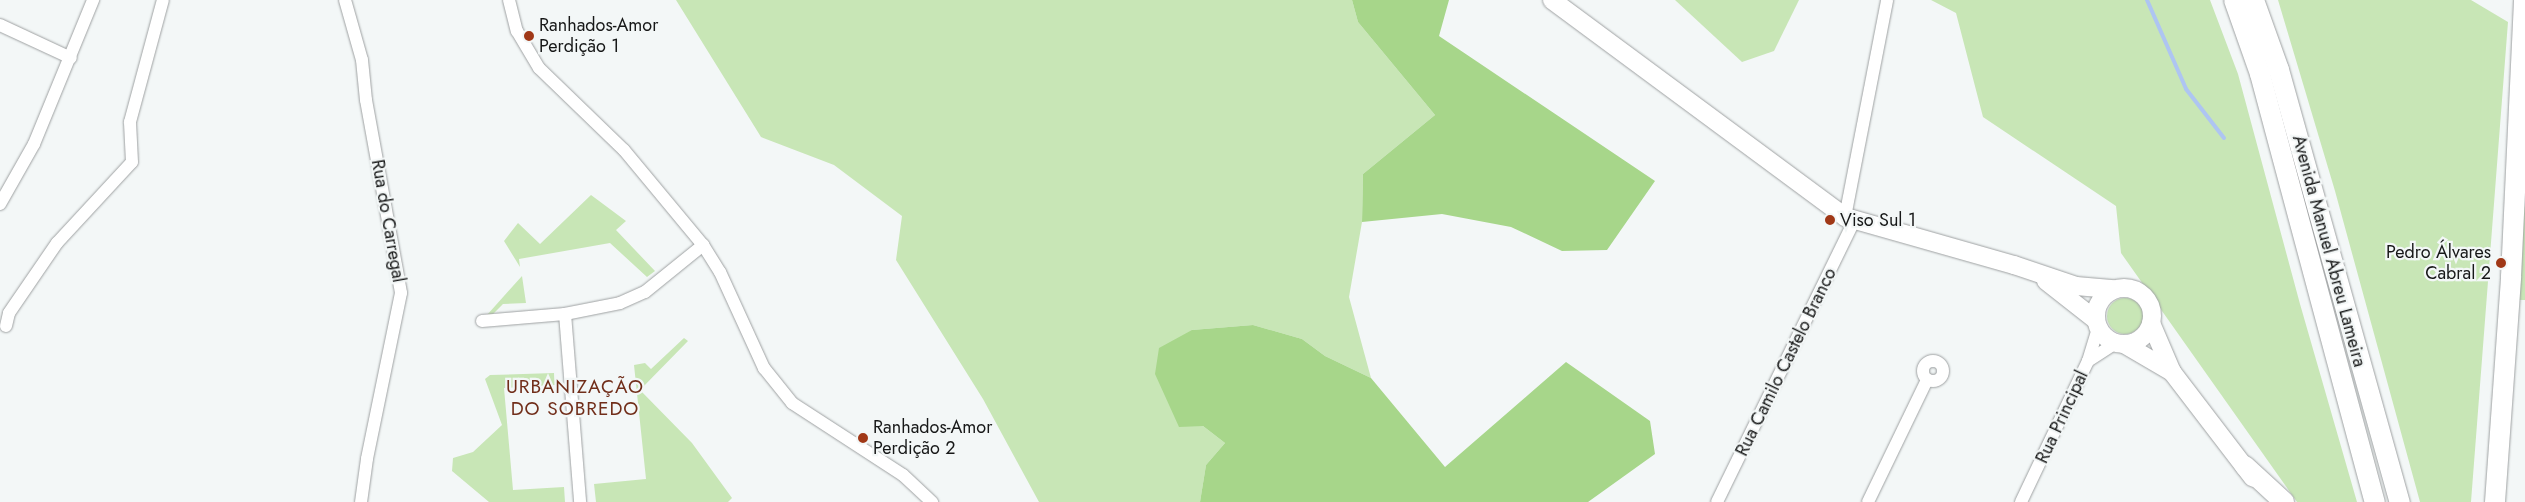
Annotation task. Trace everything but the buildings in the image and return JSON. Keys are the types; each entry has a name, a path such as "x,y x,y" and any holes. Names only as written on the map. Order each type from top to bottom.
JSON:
{"main road":[{"name":"Avenida Manuel Abreu Lameira","path":"2234,0 2260,74 2375,502"},
{"name":"Avenida Manuel Abreu Lameira","path":"2254,0 2279,70 2400,502"},
{"path":"2481,502 2512,212 2519,184 2524,0"},
{"path":"2495,502 2510,277 2512,212"},
{"path":"2356,427 2368,502"},
{"path":"2245,466 2284,502"}],"street":[{"path":"0,204 34,144 71,58 93,0"},
{"path":"6,326 10,313 57,243 132,162 130,122 163,0"},
{"name":"Rua do Carregal","path":"345,0 362,60 366,100 401,294 367,459 361,502"},
{"path":"509,0 517,31 539,68 624,150 702,245 720,272 764,368 792,403 903,475 932,502"},
{"path":"1552,0 1850,219 2014,265 2040,276 2076,286 2114,289 2131,288 2146,298 2150,305 2151,323 2172,372 2271,502"},
{"name":"Rua Camilo Castelo Branco","path":"1717,502 1850,219 1887,0"},
{"path":"0,25 71,58"},
{"path":"482,321 565,314 620,302 645,292 702,245"},
{"path":"2040,276 2120,344 2172,372"},
{"path":"2088,361 2097,324 2098,305 2114,289"},
{"path":"565,314 580,502"},
{"path":"2120,344 2144,336 2151,323"},
{"name":"Rua Principal","path":"2021,502 2088,361 2120,344"},
{"path":"1868,502 1928,380"}],"green space":[{"path":"676,0 1352,0 1358,22 1435,115 1363,174 1362,222 1349,297 1371,378 1325,356 1302,339 1253,325 1192,330 1203,426 1225,443 1206,465 1200,502 1039,502 983,399 896,260 902,216 834,165 761,137"},
{"path":"1352,0 1449,0 1439,36 1655,181 1607,250 1562,251 1511,227 1442,214 1362,222 1363,174 1435,115 1358,22"},
{"path":"1675,0 1799,0 1774,51 1742,62"},
{"path":"1931,0 2210,0 2238,74 2300,304 2357,502 2297,502 2121,253 2116,206 1983,117 1956,13"},
{"path":"2278,0 2471,0 2508,22 2471,502 2420,502 2335,191"},
{"path":"591,195 626,221 616,230 655,271 647,277 610,243 519,259 520,267 504,241 518,223 540,244"},
{"path":"2525,205 2525,300 2519,300 2522,213"},
{"path":"522,276 526,303 503,304 492,315 487,315"},
{"path":"2125,298 2138,303 2143,316 2138,329 2125,334 2112,329 2107,316 2112,303"},
{"path":"1253,325 1302,339 1325,356 1371,378 1445,467 1566,362 1650,421 1655,454 1588,502 1200,502 1206,465 1225,443 1203,426 1179,427 1155,374 1159,348 1192,330"},
{"path":"684,338 688,341 640,390 692,443 732,498 728,502 596,502 594,484 646,479 634,365 645,363 651,369"},
{"path":"554,373 555,385 504,388 513,490 564,487 565,502 489,502 452,471 453,458 473,452 502,425 485,379 490,375"}],"waterway":[{"path":"2147,0 2186,89 2224,138"}],"place":[{"name":"Ranhados-Amor Perdição 1","path":"529,36"},
{"name":"Viso Sul 1","path":"1830,220"},
{"name":"Pedro Álvares Cabral 2","path":"2501,263"},
{"name":"Ranhados-Amor Perdição 2","path":"863,438"}],"district":[{"name":"URBANIZAÇÃO DO SOBREDO","path":"575,398"}]}
